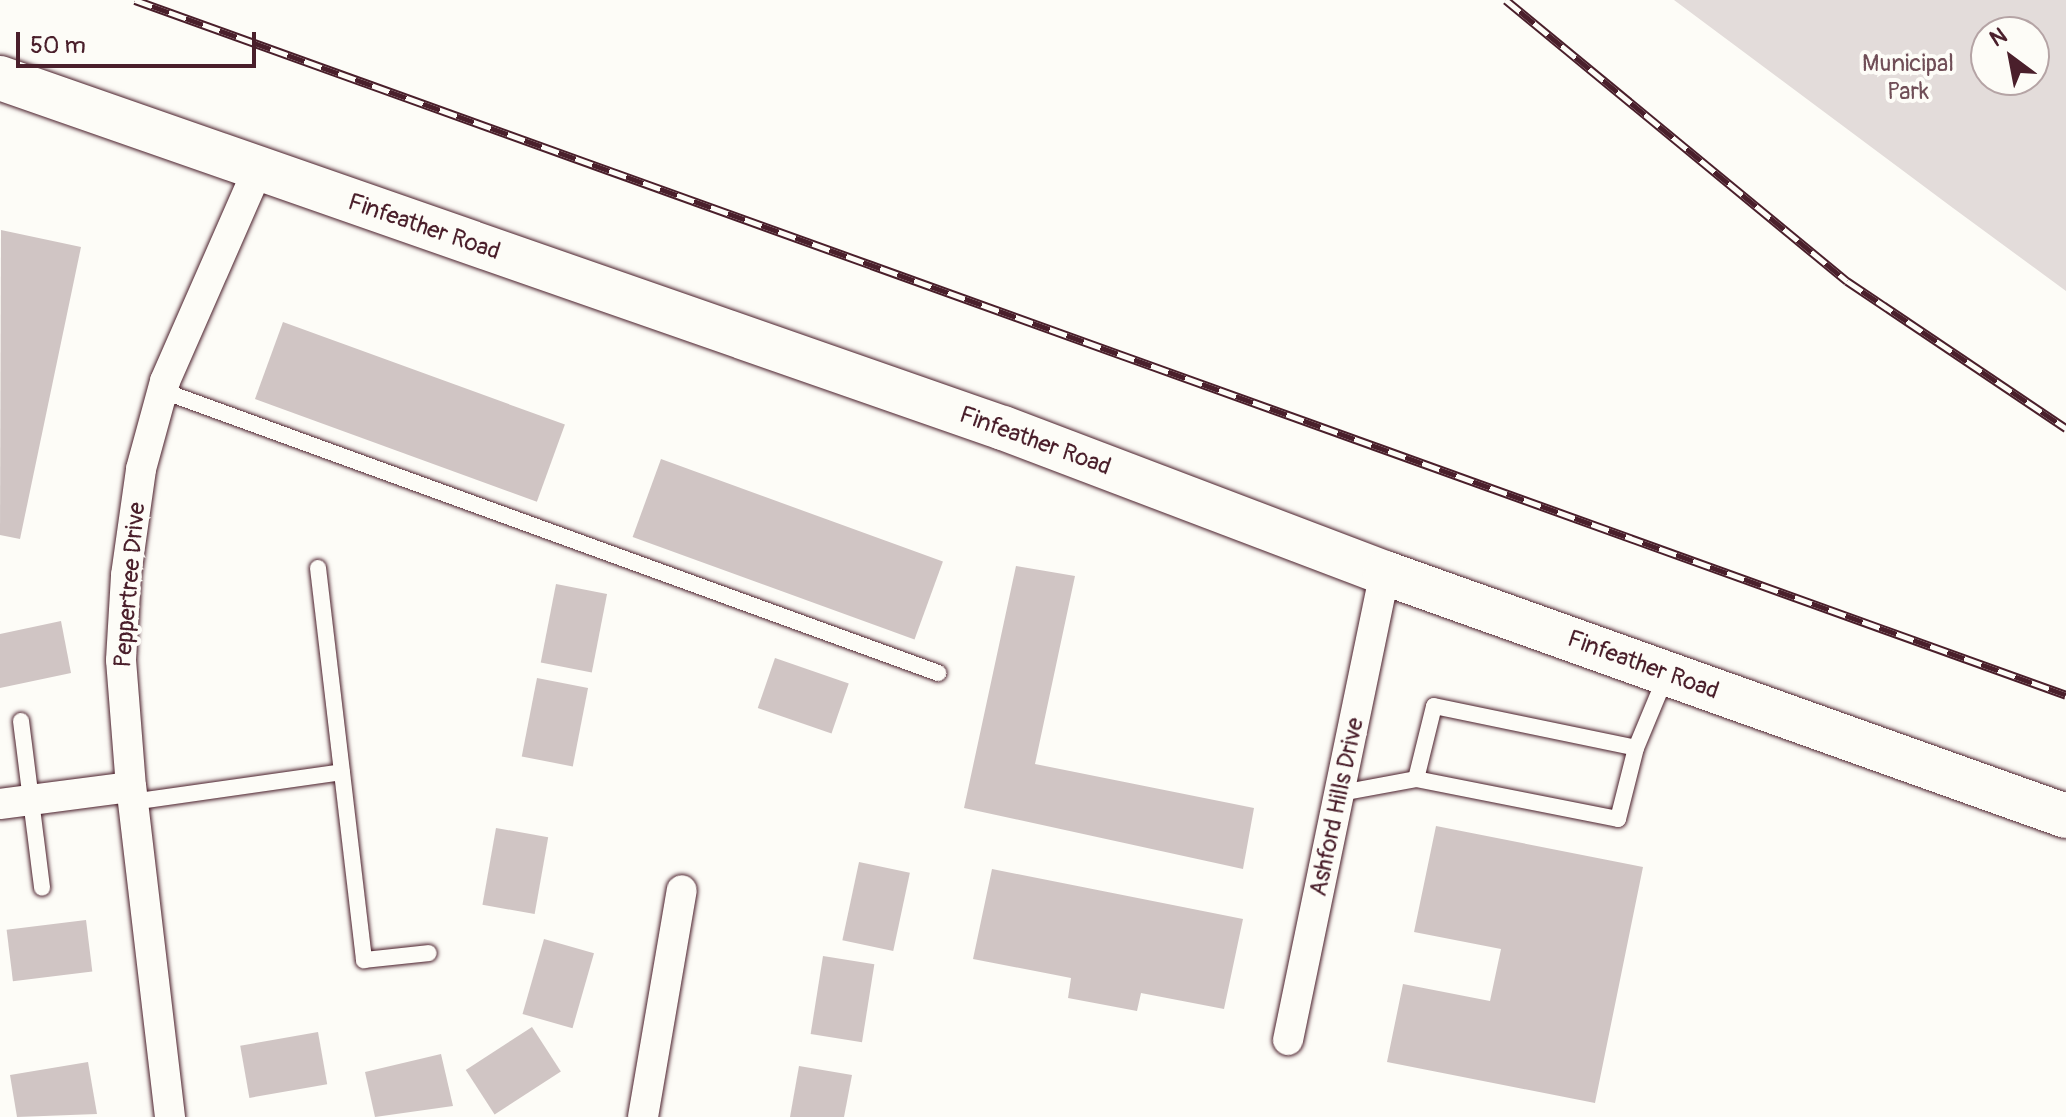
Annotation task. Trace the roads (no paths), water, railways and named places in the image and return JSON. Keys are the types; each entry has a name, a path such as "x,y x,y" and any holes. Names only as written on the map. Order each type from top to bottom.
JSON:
{"street":[{"name":"Finfeather Road","path":"0,78 1003,428 1385,573 2066,816"},
{"name":"Peppertree Drive","path":"170,1117 131,794 121,660 126,575 141,469 163,391 258,169"},
{"name":"Ashford Hills Drive","path":"1288,1040 1385,573"},
{"path":"0,804 131,794"},
{"path":"643,1117 682,890"}],"lane":[{"path":"163,391 938,673"},
{"path":"318,568 364,960 429,953"},
{"path":"1341,793 1416,779 1618,819 1636,748 1667,674"},
{"path":"1416,779 1434,706 1636,748"},
{"path":"21,721 34,800 42,888"},
{"path":"131,794 342,772"}],"railway":[{"path":"135,0 2066,695"},
{"path":"1506,0 1847,281 2066,428"}],"park label":[{"name":"Municipal Park","path":"1908,78"}]}
